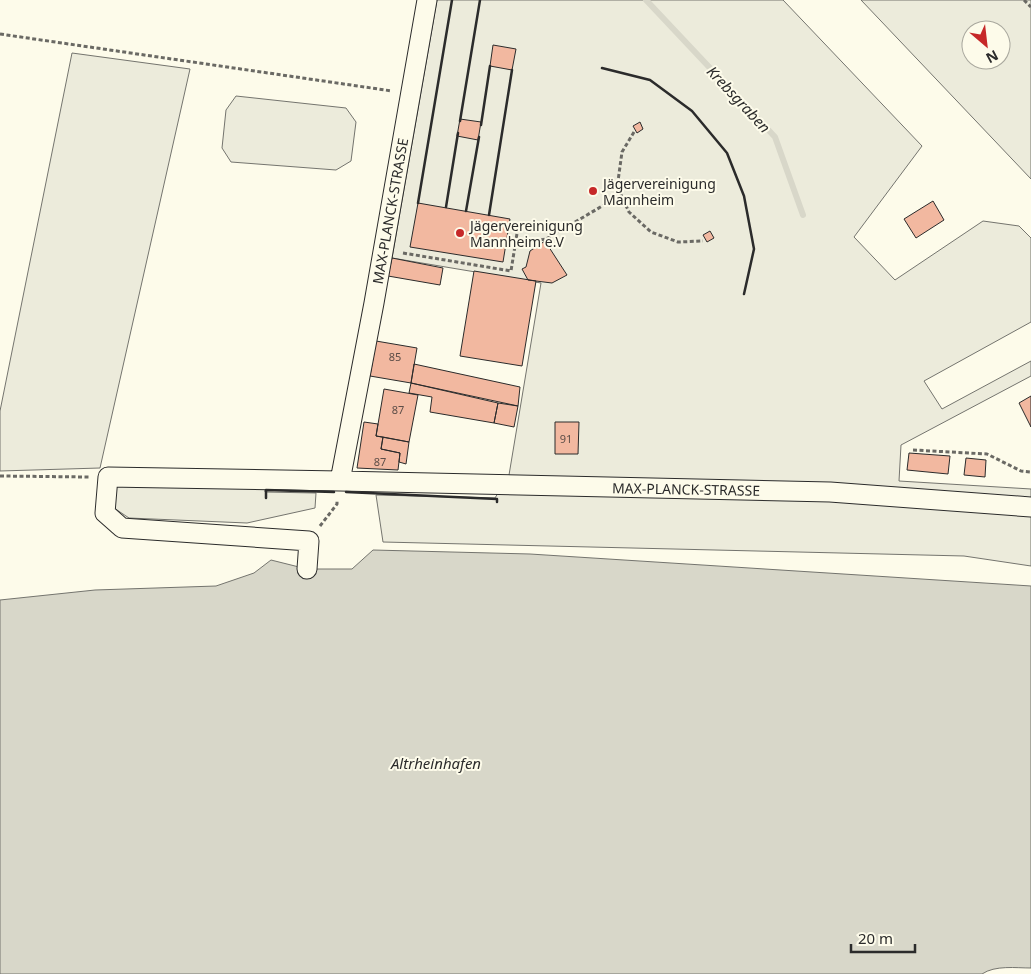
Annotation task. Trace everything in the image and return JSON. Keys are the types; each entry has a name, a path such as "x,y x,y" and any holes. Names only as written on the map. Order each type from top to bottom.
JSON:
{"street":[{"name":"MAX-PLANCK-STRASSE","path":"340,481 374,303 427,0"},
{"name":"MAX-PLANCK-STRASSE","path":"108,477 830,492 1031,507"},
{"path":"108,477 105,513 122,528 309,540 307,569"}],"path":[{"path":"1024,0 1031,7"},
{"path":"0,34 410,94"},
{"path":"634,132 622,152 618,181 620,195 629,212 651,232 678,242 703,240"},
{"path":"515,244 546,239 620,195"},
{"path":"394,252 511,271 518,227"},
{"path":"913,450 987,454 1021,472 1031,472"},
{"path":"0,476 108,477"},
{"path":"309,540 336,504"}],"shaded area":[{"path":"437,0 783,0 922,146 854,237 895,280 983,221 1019,226 1031,238 1031,322 924,381 942,409 1031,361 1031,376 901,445 899,481 1031,489 1031,566 964,556 383,542 376,495 495,498 509,475 541,283 392,258"},
{"path":"861,0 1031,0 1031,179"},
{"path":"72,53 190,69 100,468 0,471 0,411"},
{"path":"236,96 346,108 356,122 351,161 336,170 231,162 222,148 226,110"},
{"path":"111,483 265,488 265,492 316,493 315,508 247,523 129,518 111,506"}],"water":[{"name":"Altrheinhafen","path":"373,550 530,554 1031,586 1031,968 999,968 982,974 0,974 0,600 95,590 216,586 254,573 271,560 307,569 352,569"}],"building":[{"path":"493,45 516,49 512,70 490,66"},
{"path":"460,119 481,122 478,140 457,136"},
{"path":"640,122 643,129 637,133 633,126"},
{"path":"933,201 944,220 916,238 904,219"},
{"name":"Jägervereinigung Mannheim e.V","path":"418,203 510,219 503,262 410,247"},
{"path":"710,231 714,238 707,242 703,235"},
{"path":"545,241 567,275 552,283 528,280 522,269 526,267 530,251"},
{"path":"392,258 443,268 440,285 388,276"},
{"path":"474,271 536,281 522,366 460,356"},
{"path":"376,341 417,348 411,383 370,376"},
{"path":"414,364 520,387 518,406 411,383"},
{"path":"411,383 498,403 494,423 430,412 432,397 409,393"},
{"path":"384,389 418,395 409,442 376,436"},
{"path":"1031,396 1031,427 1019,403"},
{"path":"498,403 518,406 514,427 494,423"},
{"path":"364,422 378,424 376,436 383,437 381,449 400,453 398,470 357,468"},
{"path":"555,422 579,422 578,454 555,454"},
{"path":"383,437 409,442 406,464 399,462 400,453 381,449"},
{"path":"909,453 950,456 948,474 907,470"},
{"path":"966,458 986,460 985,477 964,475"}],"waterway":[{"name":"Krebsgraben","path":"646,0 775,137 803,215"}],"wall":[{"path":"418,203 452,0"},
{"path":"460,121 480,0"},
{"path":"481,125 490,66"},
{"path":"602,68 650,80 692,111 727,153 744,196 754,249 744,294"},
{"path":"489,215 512,70"},
{"path":"446,207 458,133"},
{"path":"466,211 479,137"},
{"path":"266,498 266,490 334,492"},
{"path":"346,492 497,499 497,502"}],"place":[{"name":"Jägervereinigung Mannheim","path":"593,191"},
{"name":"Jägervereinigung Mannheim e.V","path":"460,233"}]}
